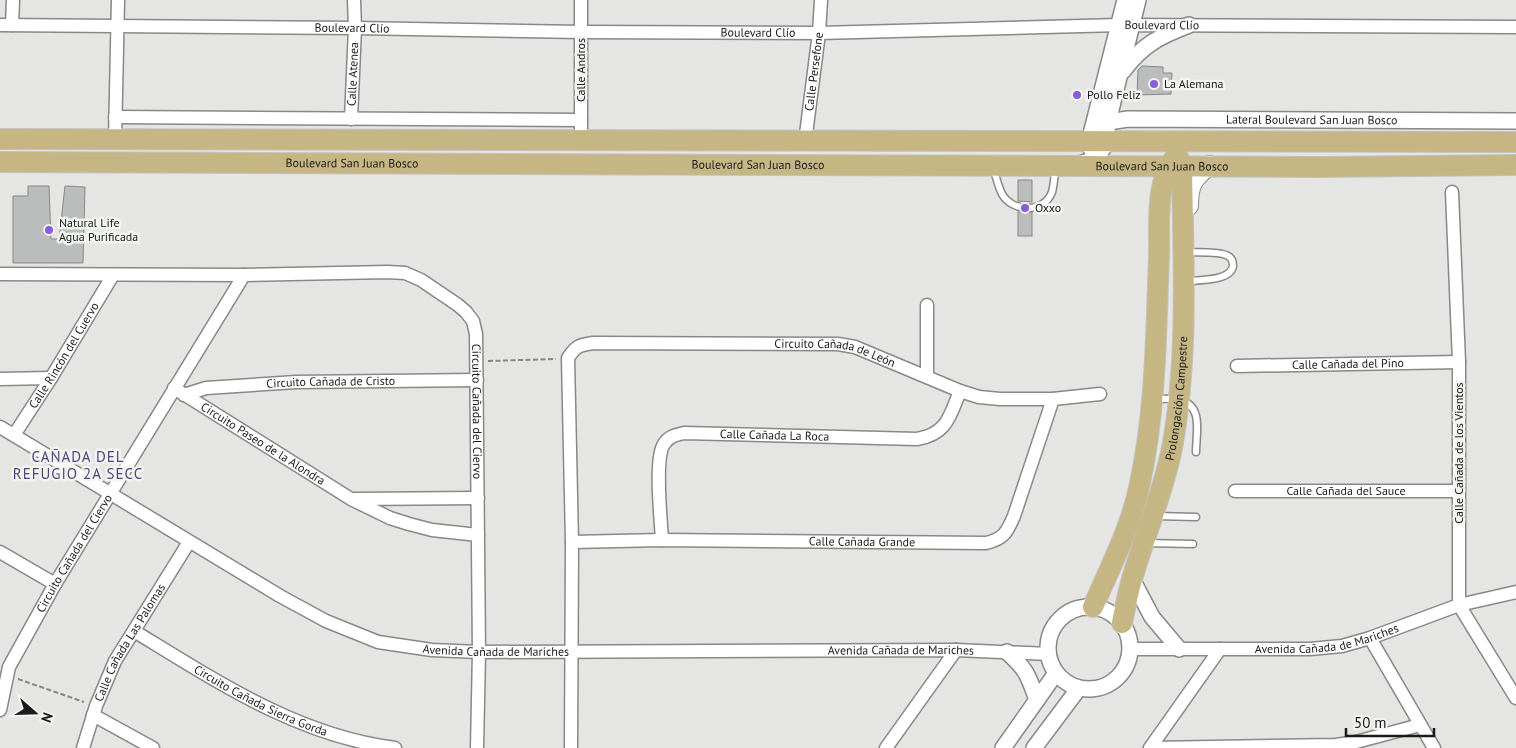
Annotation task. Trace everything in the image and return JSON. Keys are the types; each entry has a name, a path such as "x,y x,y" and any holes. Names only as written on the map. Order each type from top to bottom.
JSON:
{"main road":[{"name":"Boulevard San Juan Bosco","path":"0,139 115,139 581,130 805,142 1103,148 1157,141 1516,142"},
{"path":"1157,141 1171,149 1176,162 1196,141"},
{"path":"1232,166 1220,156 1226,145 1234,141"},
{"path":"1066,165 1088,153 1088,148 1103,148 1150,183 1161,211"},
{"name":"Boulevard San Juan Bosco","path":"1103,148 1176,162 1232,166 1516,165"},
{"name":"Boulevard San Juan Bosco","path":"0,162 1066,165"},
{"name":"Prolongación Campestre","path":"1093,607 1129,520 1140,485 1153,399 1163,185 1176,162"},
{"name":"Prolongación Campestre","path":"1122,623 1132,579 1154,516 1171,450 1179,400 1182,368 1183,250 1176,162"},
{"path":"1183,250 1188,233 1189,192 1191,184 1210,165"}],"street":[{"path":"6,25 13,0"},
{"path":"115,139 118,0"},
{"name":"Calle Atenea","path":"351,119 355,28 354,0"},
{"name":"Calle Andros","path":"581,0 581,130"},
{"name":"Calle Persefone","path":"805,142 819,33 821,0"},
{"path":"1103,148 1119,76 1126,0"},
{"path":"1103,148 1125,25 1138,0"},
{"name":"Boulevard Clío","path":"6,25 819,33 1125,25 1516,27"},
{"path":"1119,76 1133,58 1148,44 1163,35 1189,25"},
{"path":"116,117 351,119 581,130"},
{"name":"Lateral Boulevard San Juan Bosco","path":"1103,148 1128,119 1516,121"},
{"name":"Calle Cañada de los Vientos","path":"1452,192 1458,362 1459,605"},
{"name":"Circuito Cañada del Ciervo","path":"0,274 244,275 405,273 421,280 466,312 473,321 476,334 479,652 477,748"},
{"name":"Calle Rincón del Cuervo","path":"14,435 51,378 112,275"},
{"name":"Circuito Cañada del Ciervo","path":"0,710 5,668 110,492 179,392 244,275"},
{"path":"927,305 927,377"},
{"name":"Circuito Cañada de León","path":"568,358 580,345 593,343 838,344 854,347 979,397 1053,399 1100,394"},
{"path":"568,358 572,542 571,748"},
{"name":"Calle Cañada del Pino","path":"1237,366 1458,362"},
{"path":"0,379 51,378"},
{"name":"Circuito Cañada de Cristo","path":"179,392 206,388 296,382 476,380"},
{"name":"Calle Cañada La Roca","path":"662,540 659,459 664,444 673,435 684,433 917,439 930,436 940,430 949,418 960,391"},
{"name":"Circuito Paseo de la Alondra","path":"179,392 351,499 390,518 432,530 478,535"},
{"name":"Calle Cañada Grande","path":"572,542 662,540 986,543 998,540 1007,530 1014,516 1053,399"},
{"name":"Avenida Cañada de Mariches","path":"0,427 280,596 326,621 378,642 432,650 479,652 956,650 1049,654"},
{"name":"Calle Cañada del Sauce","path":"1235,492 1458,491"},
{"path":"351,499 478,498"},
{"name":"Calle Cañada Las Palomas","path":"83,748 94,710 115,661 189,542"},
{"path":"0,552 55,584"},
{"path":"1132,579 1152,617 1179,649"},
{"name":"Avenida Cañada de Mariches","path":"1130,649 1310,649 1342,646 1370,638 1459,605 1516,592"},
{"path":"1459,605 1516,698"},
{"path":"1093,607 1109,612 1122,623 1127,631 1130,649 1127,663 1120,676 1108,685 1094,689 1079,688 1068,683 1056,673 1049,654 1049,643 1052,631 1059,620 1080,608 1093,607"},
{"name":"Circuito Cañada Sierra Gorda","path":"134,631 216,681 273,711 329,733 395,748"},
{"path":"1370,638 1434,748"},
{"path":"1150,748 1220,649"},
{"path":"886,748 956,650"},
{"path":"1007,652 1024,668 1037,700"},
{"path":"1003,748 1056,673"},
{"path":"1034,748 1079,688"},
{"path":"94,710 153,748"},
{"path":"1150,748 1336,745 1356,742 1420,725"}],"lane":[{"path":"992,164 1002,195 1013,204 1027,209 1042,205 1052,194 1066,165"},
{"path":"1183,250 1229,256 1233,261 1233,268 1229,275 1222,277 1183,282"},
{"path":"1153,399 1179,400 1190,405 1197,415 1196,452"},
{"path":"1154,516 1196,517"},
{"path":"1145,543 1193,544"}],"path":[{"path":"476,361 568,358"},
{"path":"5,668 94,710"}],"building":[{"name":"La Alemana","path":"1142,66 1163,67 1163,73 1172,73 1171,94 1137,95 1138,70"},
{"path":"1018,180 1032,180 1032,202 1018,201"},
{"name":"Natural Life Agua Purificada","path":"28,186 49,186 51,239 59,239 65,186 85,187 83,263 13,263 13,196 28,196"},
{"path":"1018,212 1032,212 1032,236 1018,236"}],"place":[{"name":"La Alemana","path":"1154,84"},
{"name":"Pollo Feliz","path":"1077,95"},
{"name":"Oxxo","path":"1025,208"},
{"name":"Natural Life Agua Purificada","path":"49,230"}],"district":[{"name":"CAÑADA DEL REFUGIO 2A SECC","path":"78,466"}]}
